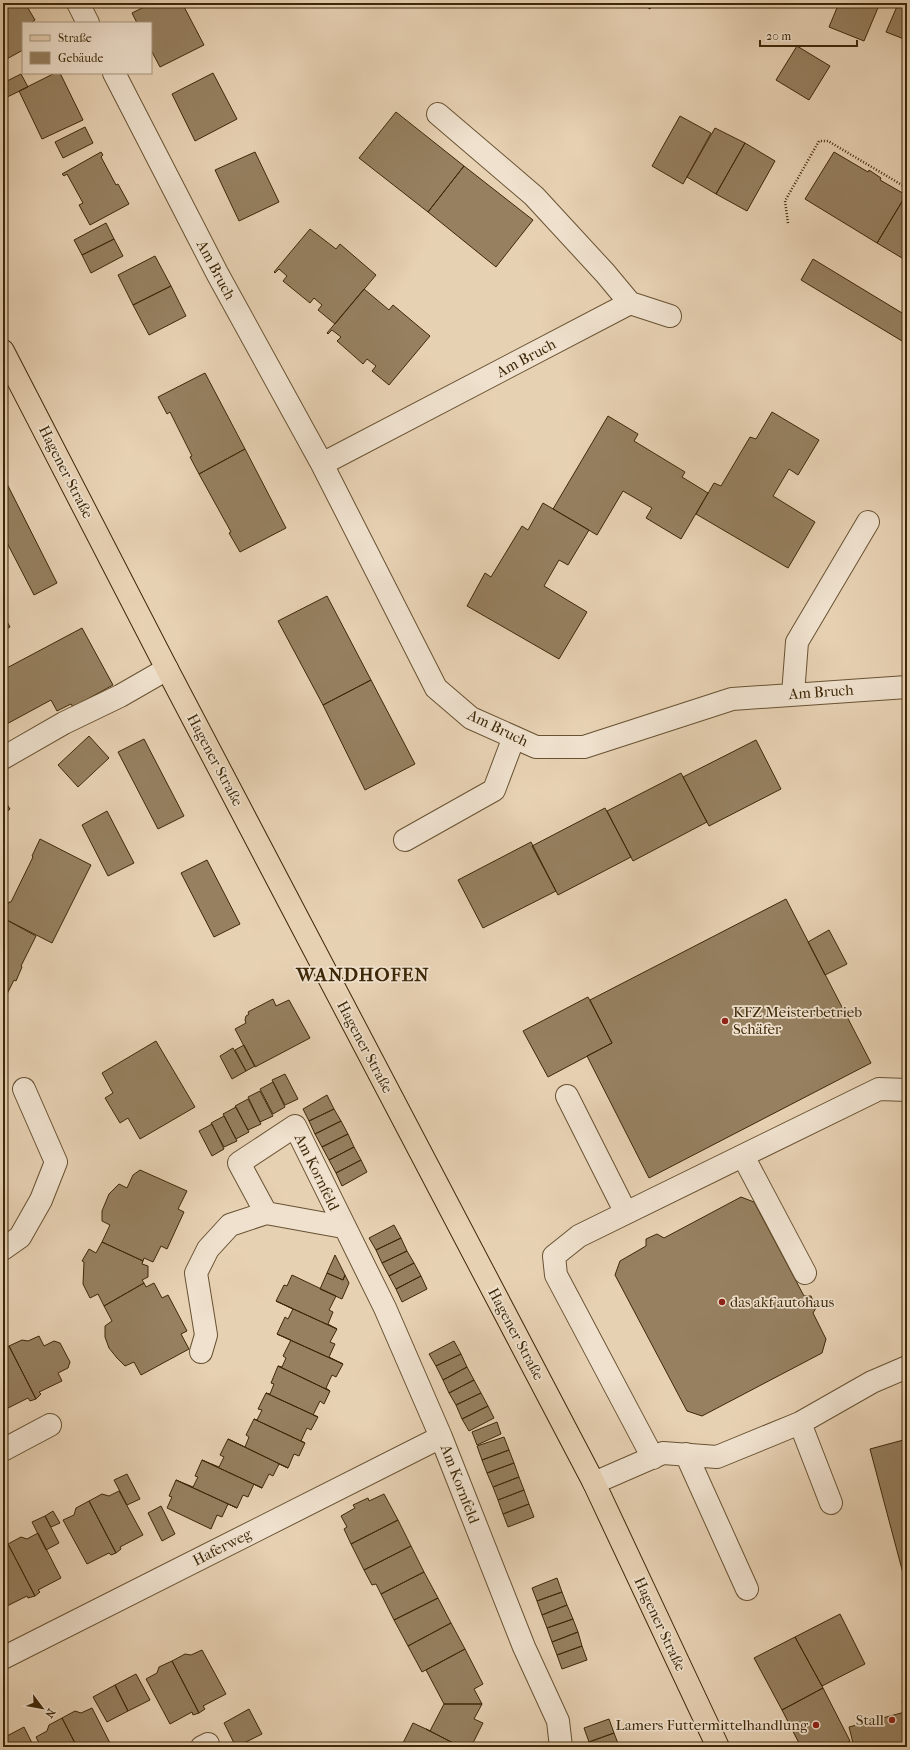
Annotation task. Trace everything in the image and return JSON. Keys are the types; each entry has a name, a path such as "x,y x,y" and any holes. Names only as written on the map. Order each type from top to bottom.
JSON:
{"main road":[{"name":"Hagener Straße","path":"3,352 167,669 594,1483 718,1747"}],"street":[{"path":"78,3 88,22"},
{"name":"Am Bruch","path":"115,74 217,273 322,464 436,688 471,718 536,747 584,747 732,698 907,687"},
{"path":"438,114 534,196 605,273 630,304 670,316"},
{"name":"Am Bruch","path":"322,464 630,304"},
{"path":"793,694 797,642 868,522"},
{"path":"3,758 64,723 120,696 167,669"},
{"path":"405,840 494,790 514,737"},
{"path":"3,1249 20,1237 41,1200 56,1162 24,1089"},
{"path":"653,1458 556,1275 554,1256 579,1236 879,1089 907,1090"},
{"path":"567,1096 626,1213"},
{"name":"Am Kornfeld","path":"343,1227 266,1213 239,1163 295,1126 343,1227 385,1308 442,1437 524,1647 558,1721 561,1747"},
{"path":"743,1156 805,1273"},
{"path":"201,1352 206,1335 196,1273 208,1249 230,1225 266,1213"},
{"path":"594,1483 663,1453 718,1457 800,1422 872,1382 907,1367"},
{"path":"800,1422 830,1503"},
{"path":"3,1450 50,1425"},
{"name":"Haferweg","path":"3,1658 442,1437"},
{"path":"686,1454 747,1589"}],"path":[{"path":"788,223 784,201 819,141 828,140 907,188"}],"building":[{"path":"3,3 25,3 35,20 32,22 22,22 22,51 3,61"},
{"path":"152,3 182,3 204,45 160,67 152,52 152,22 136,22 132,13"},
{"path":"640,3 654,3 650,9"},
{"path":"839,3 880,3 864,41 829,27"},
{"path":"898,4 907,8 907,32 904,39 886,32"},
{"path":"797,46 830,66 809,100 776,80"},
{"path":"213,73 237,119 195,141 172,94"},
{"path":"21,74 28,87 3,99 3,83"},
{"path":"53,74 60,74 83,120 42,139 19,91"},
{"path":"396,112 464,166 428,212 359,158"},
{"path":"680,116 711,133 683,184 652,166"},
{"path":"85,127 93,143 63,158 55,142"},
{"path":"715,128 745,143 716,194 687,177"},
{"path":"745,143 775,161 747,211 716,194"},
{"path":"101,152 103,155 101,157 116,185 118,184 129,204 90,225 79,205 83,203 67,174 64,176 62,174"},
{"path":"255,152 279,202 239,221 215,170"},
{"path":"834,152 868,172 869,170 881,178 880,180 906,195 877,243 805,199"},
{"path":"464,166 533,220 496,267 428,212"},
{"path":"906,195 907,196 907,261 877,243"},
{"path":"106,223 114,239 82,255 74,240"},
{"path":"310,229 336,249 340,244 376,275 335,324 318,310 322,305 314,298 310,303 283,281 287,276 279,269 275,273 274,272"},
{"path":"114,239 123,256 91,273 82,255"},
{"path":"155,256 171,286 133,305 118,275"},
{"path":"813,259 907,316 907,344 801,280"},
{"path":"171,286 186,316 149,335 133,305"},
{"path":"364,289 389,310 393,305 430,336 389,385 372,371 376,366 367,359 363,364 337,341 341,337 332,330 328,334 327,333"},
{"path":"205,373 245,449 199,474 190,457 192,456 170,412 167,414 158,397"},
{"path":"772,412 819,440 798,475 789,469 773,496 815,522 788,568 696,514 714,483 721,486 750,437 756,439"},
{"path":"608,416 638,434 634,441 685,472 682,477 708,493 681,539 646,518 652,508 623,491 597,535 553,509"},
{"path":"245,449 286,528 240,552 229,533 231,532 199,474"},
{"path":"3,476 57,583 34,595 3,535"},
{"path":"543,503 589,530 568,565 559,560 544,586 587,612 559,659 467,606 485,573 491,577 522,526 528,530"},
{"path":"327,596 371,680 323,705 278,621"},
{"path":"3,614 10,627 3,631"},
{"path":"82,628 113,685 73,707 71,704 57,711 51,700 3,726 3,670"},
{"path":"371,680 415,764 365,790 323,705"},
{"path":"89,736 109,758 78,787 58,765"},
{"path":"144,739 184,816 158,829 118,752"},
{"path":"756,740 781,789 709,826 683,777"},
{"path":"681,773 707,822 633,861 607,811"},
{"path":"3,798 10,809 3,815"},
{"path":"605,808 631,857 558,895 532,846"},
{"path":"107,811 134,863 108,876 82,825"},
{"path":"40,839 91,865 52,943 3,918 3,913 9,902 11,902"},
{"path":"531,842 556,891 483,928 458,880"},
{"path":"207,860 240,924 214,937 181,873"},
{"name":"KFZ Meisterbetrieb Schäfer","path":"786,899 871,1063 649,1178 587,1056 612,1043 590,1000"},
{"path":"3,918 36,936 21,966 22,967 16,981 14,980 3,1002"},
{"path":"829,930 847,964 825,975 808,942"},
{"path":"588,997 612,1043 548,1077 523,1031"},
{"path":"273,999 276,1006 289,1000 310,1038 255,1067 235,1029 246,1023 245,1020 246,1016 249,1014 248,1012"},
{"path":"156,1041 195,1107 140,1139 128,1118 120,1123 105,1098 113,1093 102,1073"},
{"path":"244,1045 255,1066 246,1071 235,1050"},
{"path":"233,1048 246,1071 232,1079 220,1056"},
{"path":"285,1074 298,1099 285,1105 272,1080"},
{"path":"273,1082 285,1107 273,1114 260,1089"},
{"path":"260,1091 273,1116 260,1122 248,1097"},
{"path":"327,1095 334,1109 309,1121 303,1109"},
{"path":"248,1099 261,1124 248,1130 235,1106"},
{"path":"236,1107 249,1132 236,1139 223,1114"},
{"path":"334,1109 341,1121 315,1134 309,1121"},
{"path":"224,1116 237,1141 224,1147 211,1123"},
{"path":"341,1121 348,1134 322,1147 315,1134"},
{"path":"212,1124 224,1149 212,1156 199,1131"},
{"path":"348,1134 354,1147 329,1160 322,1147"},
{"path":"354,1147 361,1160 336,1173 329,1160"},
{"path":"361,1160 367,1172 342,1186 336,1173"},
{"path":"140,1170 187,1191 178,1209 184,1212 167,1249 161,1246 153,1262 144,1258 143,1261 102,1242 110,1225 102,1221 102,1211 109,1194 119,1184 127,1188 133,1175"},
{"name":"das akf autohaus","path":"741,1197 754,1202 804,1296 811,1296 816,1308 813,1313 826,1339 822,1353 702,1416 687,1411 615,1275 620,1261 646,1246 646,1239 657,1234 664,1238"},
{"path":"394,1225 401,1238 376,1250 369,1238"},
{"path":"401,1238 407,1251 382,1263 376,1250"},
{"path":"102,1242 143,1261 142,1264 148,1266 148,1277 142,1280 144,1283 104,1306 98,1294 90,1298 83,1284 84,1262 82,1261 89,1249 96,1253"},
{"path":"407,1251 414,1263 389,1276 382,1263"},
{"path":"335,1255 345,1275 343,1280 327,1273"},
{"path":"414,1263 421,1276 396,1289 389,1276"},
{"path":"327,1273 343,1280 345,1275 349,1283 342,1299 320,1289"},
{"path":"292,1275 336,1296 329,1310 333,1312 328,1324 337,1329 276,1301 284,1285 287,1286"},
{"path":"421,1276 427,1289 402,1302 396,1289"},
{"path":"144,1283 146,1287 154,1283 162,1298 168,1295 187,1331 181,1334 189,1349 141,1375 134,1362 125,1366 109,1348 105,1337 105,1326 112,1321 104,1306"},
{"path":"276,1301 337,1329 330,1342 335,1344 329,1357 343,1364 277,1334 285,1317 288,1319 293,1309"},
{"path":"39,1336 44,1346 54,1341 60,1343 70,1362 68,1368 58,1373 62,1381 39,1392 41,1394 36,1399 9,1346 22,1340 28,1341"},
{"path":"291,1340 343,1364 336,1377 332,1375 326,1388 330,1391 278,1366 282,1367 286,1358 283,1356"},
{"path":"454,1341 461,1354 436,1366 429,1354"},
{"path":"9,1346 36,1399 30,1401 28,1398 6,1409 3,1404 3,1349"},
{"path":"461,1354 467,1367 443,1380 436,1366"},
{"path":"278,1366 330,1391 324,1404 320,1401 313,1415 266,1393 270,1394 274,1384 271,1383"},
{"path":"467,1367 474,1380 449,1393 443,1380"},
{"path":"474,1380 481,1393 456,1405 449,1393"},
{"path":"266,1393 318,1417 311,1430 307,1428 301,1441 305,1443 254,1419 257,1420 262,1410 258,1409"},
{"path":"481,1393 488,1406 462,1419 456,1405"},
{"path":"488,1406 494,1418 469,1431 462,1419"},
{"path":"254,1419 305,1443 299,1456 294,1454 288,1468 228,1439 245,1447 249,1437 246,1435"},
{"path":"497,1422 501,1434 477,1445 472,1432"},
{"path":"504,1437 509,1450 482,1460 477,1446"},
{"path":"228,1439 288,1468 279,1464 273,1476 269,1474 262,1488 202,1460 219,1467 224,1457 220,1455"},
{"path":"907,1439 907,1576 904,1577 870,1449"},
{"path":"509,1450 514,1463 487,1473 482,1460"},
{"path":"202,1460 254,1484 248,1497 243,1495 237,1508 176,1480 193,1487 198,1477 195,1476"},
{"path":"514,1463 519,1477 493,1487 487,1473"},
{"path":"127,1474 140,1499 127,1505 114,1480"},
{"path":"519,1477 524,1490 498,1500 493,1487"},
{"path":"176,1480 237,1508 228,1504 222,1517 217,1515 211,1529 167,1508 172,1497 169,1496"},
{"path":"524,1490 529,1504 503,1514 498,1500"},
{"path":"119,1491 143,1535 120,1547 121,1549 116,1553 89,1501 102,1494 109,1496"},
{"path":"384,1494 398,1520 351,1544 344,1529 347,1527 341,1516 355,1508 353,1505 368,1498 369,1501"},
{"path":"89,1501 116,1553 111,1555 109,1553 87,1564 63,1520 74,1515 76,1508"},
{"path":"529,1504 534,1517 508,1527 503,1514"},
{"path":"161,1506 175,1534 162,1541 148,1513"},
{"path":"53,1511 60,1523 51,1527 45,1516"},
{"path":"45,1516 59,1543 46,1550 32,1522"},
{"path":"398,1520 411,1546 364,1570 351,1544"},
{"path":"38,1533 61,1578 38,1590 40,1592 35,1596 8,1544 21,1537 27,1539"},
{"path":"8,1544 35,1596 28,1598 27,1596 5,1607 3,1604 3,1546"},
{"path":"411,1546 424,1572 381,1594 376,1584 372,1585 364,1570"},
{"path":"424,1572 438,1598 394,1620 381,1594"},
{"path":"557,1578 562,1592 537,1601 532,1588"},
{"path":"562,1592 567,1605 542,1615 537,1601"},
{"path":"438,1598 451,1623 408,1646 394,1620"},
{"path":"567,1605 573,1619 547,1628 542,1615"},
{"path":"840,1614 865,1664 822,1686 795,1637"},
{"path":"573,1619 578,1632 552,1642 547,1628"},
{"path":"451,1623 465,1649 422,1672 408,1646"},
{"path":"578,1632 582,1646 557,1655 552,1642"},
{"path":"795,1637 823,1688 782,1710 754,1658"},
{"path":"582,1646 587,1660 562,1669 557,1655"},
{"path":"465,1649 483,1684 474,1689 482,1704 444,1704 426,1670"},
{"path":"202,1650 226,1694 203,1706 205,1709 199,1713 172,1661 185,1654 191,1655"},
{"path":"172,1661 199,1713 193,1715 192,1712 170,1724 146,1679 157,1673 159,1667"},
{"path":"136,1674 150,1700 128,1711 115,1685"},
{"path":"115,1685 128,1711 107,1722 93,1697"},
{"name":"Lamers Futtermittelhandlung","path":"823,1688 850,1741 839,1747 801,1747 782,1710"},
{"name":"Stall","path":"907,1699 907,1747 854,1747 849,1727 905,1712 902,1701"},
{"path":"444,1704 482,1704 474,1719 483,1723 471,1747 461,1747 426,1729 430,1731"},
{"path":"92,1708 112,1747 77,1747 62,1718 75,1711 81,1713"},
{"path":"249,1709 262,1734 236,1747 224,1723"},
{"path":"62,1718 77,1747 41,1747 36,1737 47,1731 49,1725"},
{"path":"609,1719 614,1733 589,1742 584,1728"},
{"path":"413,1723 426,1729 461,1747 401,1747"},
{"path":"24,1727 34,1747 10,1747 5,1737"},
{"path":"614,1733 619,1746 591,1747 589,1742"}],"place":[{"name":"KFZ Meisterbetrieb Schäfer","path":"725,1021"},
{"name":"das akf autohaus","path":"722,1302"},
{"name":"Stall","path":"892,1720"},
{"name":"Lamers Futtermittelhandlung","path":"816,1725"}],"district":[{"name":"WANDHOFEN","path":"363,974"}]}
